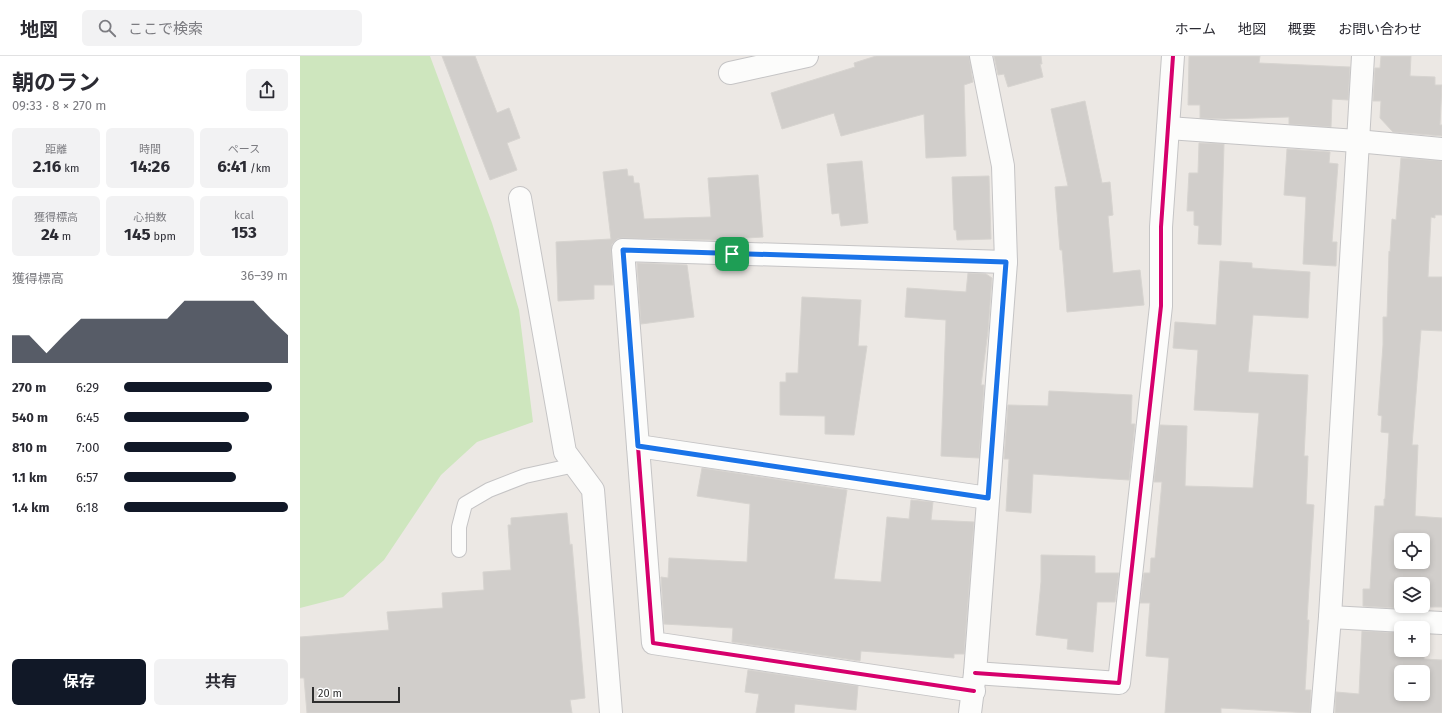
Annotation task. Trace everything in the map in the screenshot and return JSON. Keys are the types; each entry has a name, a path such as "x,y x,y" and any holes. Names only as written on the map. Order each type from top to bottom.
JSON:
{"street":[{"path":"730,73 807,56"},
{"path":"970,713 975,682 1006,262 1003,166 981,56"},
{"path":"1006,262 623,250 653,643 975,682 1119,683 1161,306 1161,227 1173,56"},
{"path":"1322,713 1330,617 1363,56"},
{"path":"1168,128 1442,149"},
{"path":"520,198 566,452 593,490 611,713"},
{"path":"638,446 988,498"},
{"path":"1330,617 1442,623"}],"lane":[{"path":"459,550 459,527 465,504 489,490 525,476 575,465"}],"green space":[{"path":"300,56 430,56 492,223 519,310 533,422 477,442 441,475 384,560 343,597 300,608"}],"building":[{"path":"442,56 475,56 497,113 509,108 520,138 507,143 517,170 490,180"},
{"path":"876,56 969,56 973,82 964,85 966,156 926,158 924,114 841,136 834,113 782,129 771,93 855,67 854,63"},
{"path":"994,56 1041,56 1042,64 1040,64 1043,77 1008,87 1004,74 998,75"},
{"path":"1189,56 1260,56 1259,63 1350,67 1348,100 1332,99 1331,127 1289,124 1289,117 1225,119 1200,118 1200,105 1188,105"},
{"path":"1381,56 1411,56 1410,76 1435,77 1435,85 1442,85 1440,125 1442,125 1442,136 1393,132 1380,118 1381,101 1373,101 1375,68 1380,68"},
{"path":"1085,101 1102,183 1110,182 1113,215 1108,216 1113,273 1140,270 1144,305 1067,312 1055,187 1068,186 1051,109"},
{"path":"1199,143 1224,144 1221,245 1198,244 1199,226 1194,225 1194,211 1187,211 1189,173 1198,173"},
{"path":"1287,149 1330,152 1329,163 1338,164 1332,242 1337,242 1336,266 1303,264 1306,197 1284,195"},
{"path":"1401,158 1442,161 1442,215 1435,215 1435,218 1431,217 1428,277 1442,277 1442,331 1421,330 1412,445 1418,445 1415,516 1442,518 1442,607 1430,607 1430,577 1394,577 1394,608 1363,606 1363,589 1370,589 1375,506 1384,506 1385,499 1389,433 1381,432 1382,416 1378,415 1383,345 1383,317 1387,317 1389,251 1390,252 1392,219 1396,220"},
{"path":"862,161 868,223 841,226 839,213 832,214 827,164"},
{"path":"627,169 628,176 633,176 634,183 639,183 644,219 711,217 708,178 758,175 763,237 713,240 617,239 612,244 611,251 613,285 594,285 594,299 558,301 556,242 611,239 603,172"},
{"path":"989,176 991,239 957,240 956,230 954,230 952,177"},
{"path":"1220,261 1252,263 1252,268 1310,272 1308,318 1253,315 1248,372 1308,375 1304,456 1308,456 1306,504 1314,505 1307,620 1309,620 1305,690 1311,690 1310,713 1221,708 1221,713 1165,713 1169,658 1146,656 1150,603 1140,603 1144,573 1150,573 1151,558 1155,558 1162,482 1154,482 1160,425 1187,426 1185,486 1253,488 1259,413 1194,410 1198,350 1173,348 1175,322 1216,325"},
{"path":"637,263 687,265 694,317 641,324"},
{"path":"968,273 986,274 992,278 988,331 981,385 984,385 979,458 941,456 946,320 905,317 907,288 966,292"},
{"path":"802,297 861,300 858,346 867,346 854,435 825,434 825,416 780,415 780,382 786,382 786,373 798,373"},
{"path":"1049,391 1132,395 1131,424 1135,424 1129,480 1033,474 1031,513 1006,511 1009,459 1004,459 1008,405 1048,406"},
{"path":"702,468 847,490 834,579 881,582 887,517 909,519 911,500 933,502 931,520 974,522 964,654 954,654 954,658 861,651 860,661 732,642 733,628 664,624 661,577 668,578 669,558 747,562 750,504 697,496"},
{"path":"567,513 570,545 572,544 585,698 570,700 572,713 307,713 304,678 300,678 300,637 389,630 387,612 443,608 442,593 484,590 483,572 511,570 508,525 511,525 511,518"},
{"path":"1041,555 1095,556 1095,573 1119,573 1115,602 1097,602 1093,652 1067,649 1068,639 1036,635 1041,582"},
{"path":"1362,631 1394,633 1394,657 1424,657 1424,659 1442,660 1442,713 1335,713 1336,692 1359,694"},
{"path":"748,670 858,686 856,710 795,704 794,713 756,713 759,694 745,692"}],"cycle path":[{"path":"975,673 1119,683 1161,306 1161,227 1173,56"},
{"path":"974,691 653,643 623,250 1006,262"}],"route":[{"path":"623,250 732,254 1006,262 988,498 638,446 623,250"}]}
